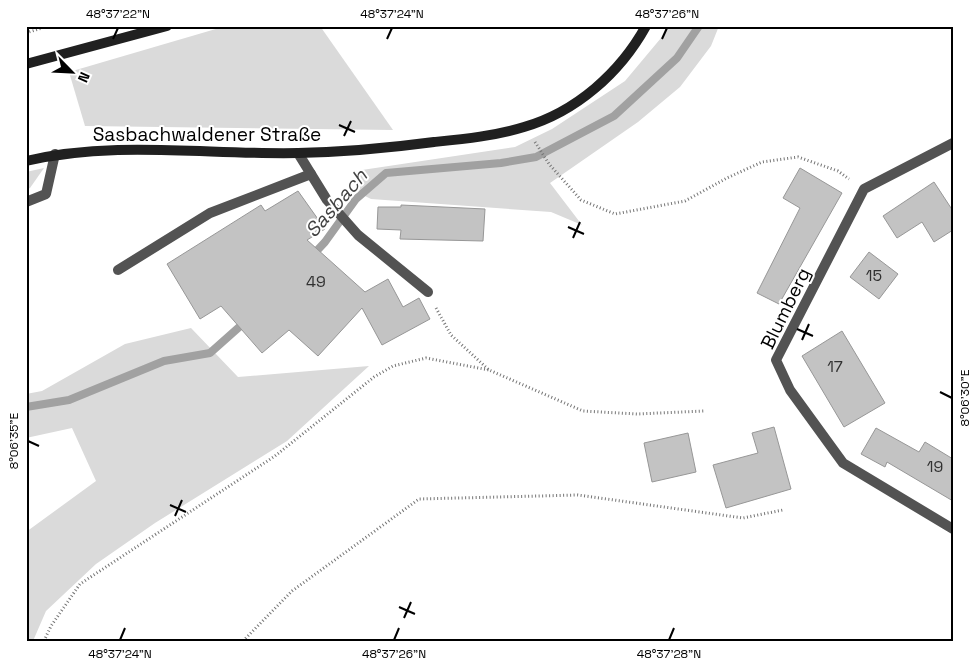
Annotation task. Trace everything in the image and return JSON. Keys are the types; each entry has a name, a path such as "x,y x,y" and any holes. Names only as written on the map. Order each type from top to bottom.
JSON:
{"main road":[{"path":"26,64 167,26"},
{"name":"Sasbachwaldener Straße","path":"26,161 55,154 116,150 298,153 389,148 476,137 525,127 571,107 612,74 646,26"}],"street":[{"path":"864,189 953,143"},
{"path":"298,153 327,200 358,235 428,292"},
{"path":"26,202 46,194 55,154"},
{"path":"118,270 210,213 311,174"},
{"name":"Blumberg","path":"864,189 776,360 790,390 843,463 953,529"}],"path":[{"path":"26,33 48,26"},
{"path":"534,141 548,164 581,200 615,214 685,201 727,178 762,162 798,157 838,171 864,189"},
{"path":"428,292 450,334 489,370"},
{"path":"44,641 51,626 80,584 275,456 374,376 394,366 426,358 489,370 583,411 637,414 704,411"},
{"path":"243,641 292,591 419,499 578,495 743,518 783,510"}],"shaded area":[{"path":"226,26 320,26 393,130 85,126 69,72"},
{"path":"667,26 719,26 711,46 680,87 638,122 550,183 582,225 551,212 371,199 355,191 362,170 515,147 552,129 625,81 661,38"},
{"path":"44,168 30,188 26,190 26,172"},
{"path":"191,328 238,377 369,366 287,441 155,523 96,564 46,611 33,641 26,641 26,532 96,481 72,428 26,438 26,394 42,391 125,344"}],"building":[{"path":"800,168 842,193 779,304 757,293 800,208 783,198"},
{"path":"934,182 953,211 953,230 934,242 922,222 897,238 883,216"},
{"path":"298,191 325,229 307,240 365,292 388,279 403,307 419,298 430,319 382,345 362,308 318,356 289,330 262,353 221,306 200,319 167,264 261,205 265,211"},
{"path":"401,205 485,209 483,241 400,239 401,230 377,229 378,207 401,207"},
{"path":"869,252 898,274 879,299 850,277"},
{"path":"842,331 885,403 844,427 802,356"},
{"path":"774,427 791,489 726,508 713,465 758,453 752,433"},
{"path":"876,428 919,452 925,442 953,459 953,501 887,462 885,467 861,454"},
{"path":"688,433 696,472 652,482 644,443"}],"waterway":[{"name":"Sasbach","path":"311,257 325,242 356,199 386,173 501,163 536,157 614,116 677,58 699,26"},
{"name":"Sasbach","path":"26,407 69,400 164,361 210,353 246,321"}]}
